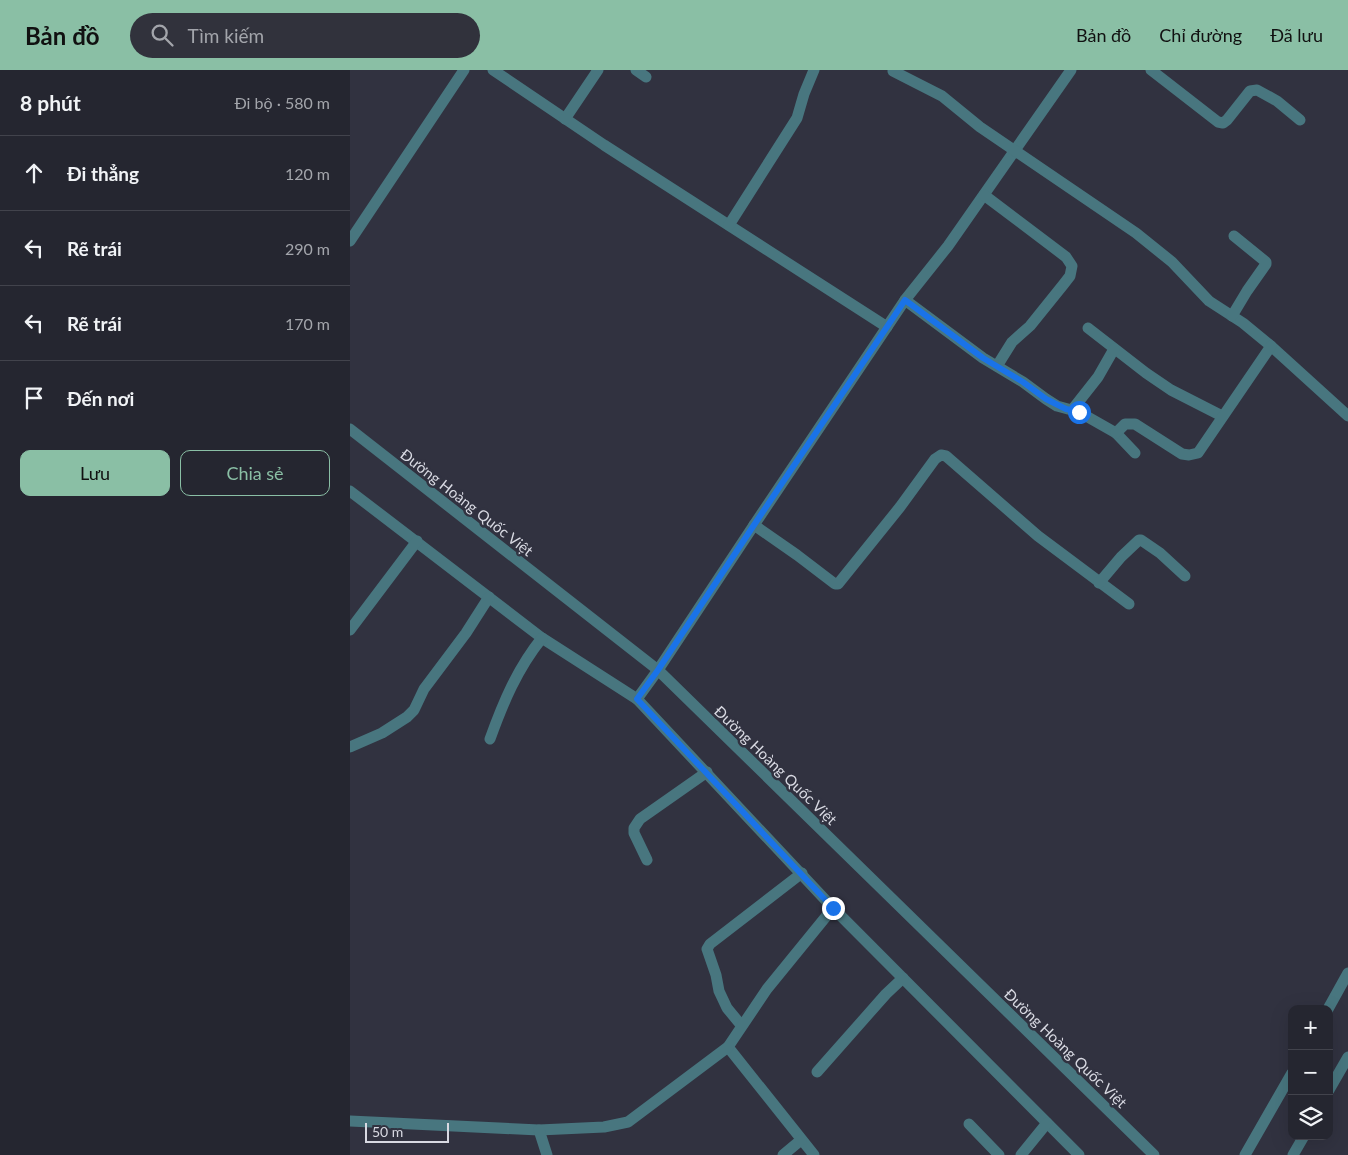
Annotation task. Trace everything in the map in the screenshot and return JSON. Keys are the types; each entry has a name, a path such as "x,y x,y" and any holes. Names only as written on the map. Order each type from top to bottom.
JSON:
{"street":[{"path":"350,241 464,70"},
{"path":"494,70 604,145 887,327"},
{"path":"566,119 598,70"},
{"path":"729,224 797,118 814,70"},
{"path":"640,695 905,300 948,246 1071,70"},
{"path":"1151,70 1218,122 1223,123 1227,120 1250,91 1257,90 1277,101 1300,120"},
{"path":"893,71 942,96 959,112 1136,233 1172,262 1209,301 1271,346 1348,416"},
{"path":"984,194 1066,257 1072,266 1070,276 1064,285 1030,326 1012,342 997,366"},
{"path":"1232,316 1266,264 1266,262 1234,236"},
{"path":"905,300 983,358 1023,382 1051,402 1072,410 1116,433 1135,453"},
{"path":"1088,328 1171,390 1222,416"},
{"path":"1116,433 1125,424 1134,424 1182,454 1194,455 1198,453 1271,346"},
{"path":"1072,410 1098,377 1114,349"},
{"name":"Đường Hoàng Quốc Việt","path":"350,429 655,674 1154,1155"},
{"path":"754,525 835,584 838,584 900,507 935,459 941,455 946,456 1038,536 1129,604"},
{"path":"350,491 542,638 640,695 707,772 833,908 1079,1155"},
{"path":"1099,583 1138,540 1141,540 1160,553 1185,576"},
{"path":"350,630 417,541"},
{"path":"350,747 382,733 414,710 424,689 466,633 489,597"},
{"path":"490,739 506,695 529,654 542,638"},
{"path":"647,860 634,832 637,823 650,811 707,772"},
{"path":"741,1025 727,1008 718,991 716,975 708,949 710,944 802,873"},
{"path":"350,1121 539,1130 604,1128 628,1122 728,1047 767,989 833,908"},
{"path":"1330,1005 1348,973"},
{"path":"817,1072 868,1014 903,978"},
{"path":"728,1047 814,1155"},
{"path":"1333,1083 1348,1056"},
{"path":"1245,1155 1288,1080"},
{"path":"1021,1155 1047,1123"},
{"path":"969,1124 999,1155"},
{"path":"539,1130 547,1155"},
{"path":"783,1155 801,1140"},
{"path":"1293,1155 1302,1140"}],"route":[{"path":"833,908 637,699 905,300 983,358 1023,382 1046,399 1057,406 1079,412"}]}
